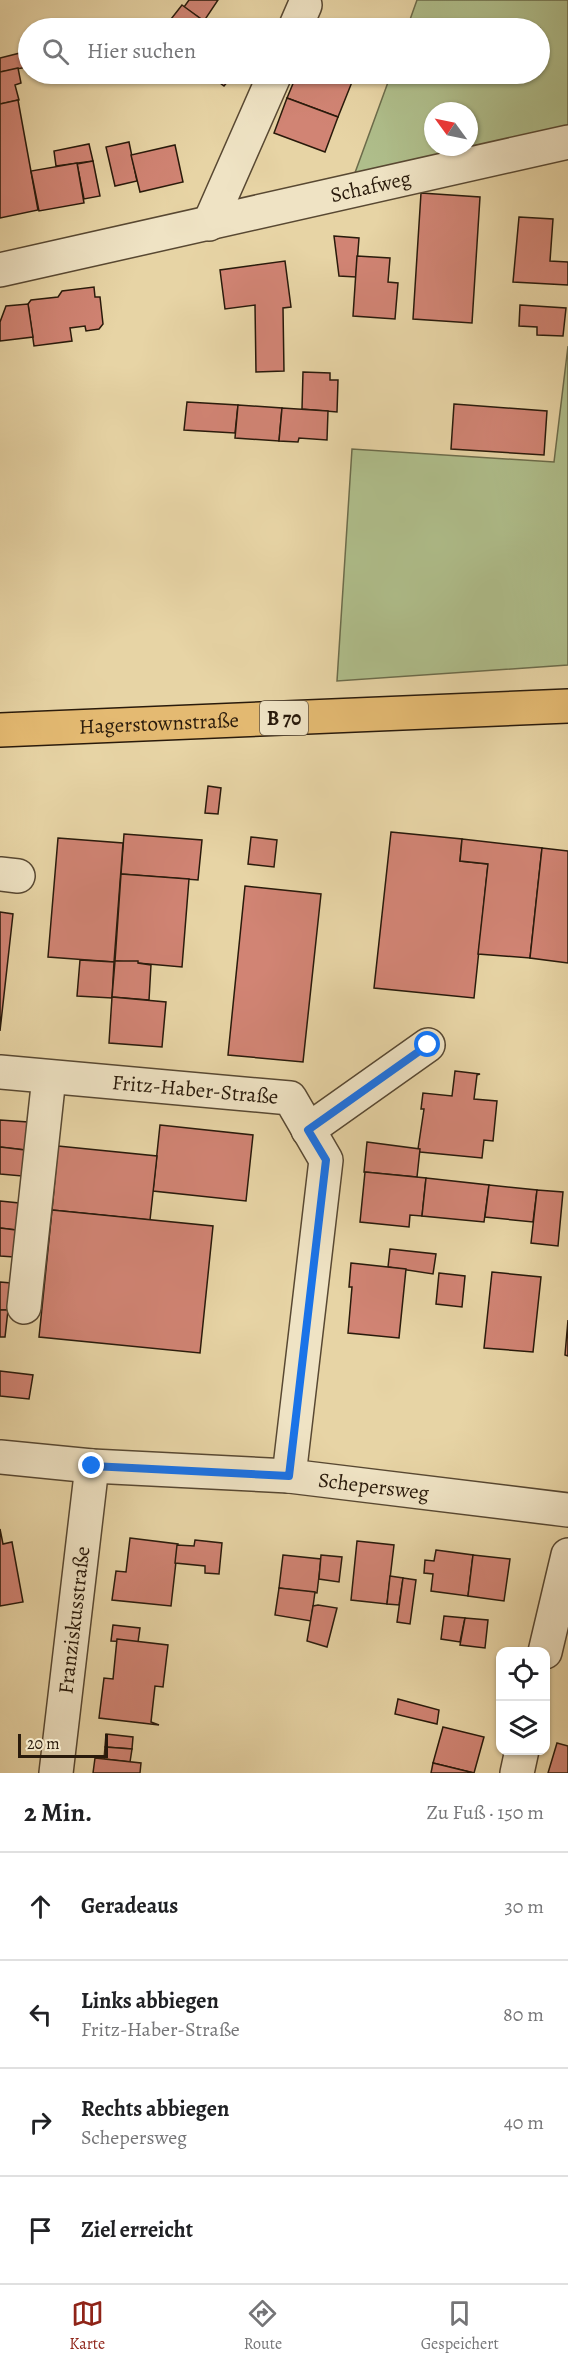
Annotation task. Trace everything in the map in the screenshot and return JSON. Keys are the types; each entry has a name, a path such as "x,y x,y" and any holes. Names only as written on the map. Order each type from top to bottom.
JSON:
{"main road":[{"name":"Hagerstownstraße","path":"0,730 568,706"}],"street":[{"path":"209,224 271,84"},
{"name":"Schafweg","path":"0,270 568,142"},
{"path":"308,1130 428,1045"},
{"name":"Fritz-Haber-Straße","path":"0,1072 290,1098 326,1160 289,1476"},
{"path":"24,1307 49,1077"},
{"name":"Schepersweg","path":"0,1457 92,1466 289,1476 568,1510"},
{"name":"Franziskusstraße","path":"56,1773 92,1466"},
{"path":"546,1647 568,1555"},
{"path":"517,1773 521,1755"}],"green space":[{"path":"417,0 568,0 568,133 478,153 478,102 424,102 424,156 464,156 352,181 387,84 550,84 550,18 411,18"},
{"path":"568,346 568,665 337,681 352,449 554,462"}],"building":[{"path":"189,0 218,0 206,18 200,18 184,7"},
{"path":"182,5 200,18 172,18"},
{"path":"18,54 18,69 0,72 0,58"},
{"path":"18,68 18,84 15,85 19,100 0,104 0,72"},
{"path":"293,84 351,84 338,117 287,98"},
{"path":"287,98 338,117 325,152 274,133"},
{"path":"18,100 38,210 0,218 0,104"},
{"path":"129,142 137,181 115,186 106,147"},
{"path":"89,144 93,161 56,166 54,151"},
{"path":"175,145 183,182 140,192 131,155"},
{"path":"93,161 100,196 84,199 77,164"},
{"path":"77,163 84,203 39,211 31,171"},
{"path":"421,193 480,197 472,323 413,319"},
{"path":"519,217 553,219 550,261 568,262 568,285 513,282"},
{"path":"334,236 359,238 356,277 339,276"},
{"path":"357,256 390,258 388,282 398,283 395,319 353,316"},
{"path":"285,261 291,307 283,308 284,371 256,372 255,305 225,309 220,270"},
{"path":"94,287 95,297 100,297 103,324 99,329 86,331 85,326 70,328 72,341 34,346 28,304 31,300 58,297 62,291"},
{"path":"28,304 33,337 0,341 0,322 6,306"},
{"path":"520,305 566,308 563,336 537,335 537,327 519,326"},
{"path":"303,372 330,373 330,380 338,380 337,412 302,409"},
{"path":"187,402 238,405 235,433 184,430"},
{"path":"454,404 547,411 544,455 451,449"},
{"path":"238,405 282,408 279,441 235,438"},
{"path":"282,408 328,411 327,440 299,438 298,442 279,441"},
{"path":"208,786 221,788 218,814 205,813"},
{"path":"391,832 462,839 460,861 488,864 474,998 374,988"},
{"path":"124,834 202,840 198,880 121,874"},
{"path":"251,837 277,840 274,867 248,864"},
{"path":"58,838 123,843 114,962 48,957"},
{"path":"462,839 542,848 530,958 478,954 488,864 460,861"},
{"path":"542,848 568,851 568,963 530,958"},
{"path":"121,874 189,879 182,967 115,961"},
{"path":"245,886 321,894 303,1062 228,1055"},
{"path":"0,912 13,914 0,1031"},
{"path":"80,960 114,962 112,998 77,996"},
{"path":"115,961 138,961 138,963 151,965 149,1000 112,997"},
{"path":"112,997 166,1002 162,1047 109,1043"},
{"path":"455,1071 480,1074 477,1075 474,1099 497,1101 493,1141 484,1140 482,1158 420,1152 418,1149 424,1109 421,1109 423,1093 452,1096"},
{"path":"0,1120 28,1122 25,1150 0,1147"},
{"path":"160,1125 253,1135 246,1201 153,1191"},
{"path":"367,1142 420,1149 417,1177 364,1172"},
{"path":"58,1146 157,1156 150,1220 52,1210"},
{"path":"0,1147 25,1150 22,1176 0,1174"},
{"path":"365,1172 426,1178 422,1216 410,1215 409,1227 360,1222"},
{"path":"426,1178 489,1185 484,1222 422,1216"},
{"path":"489,1185 537,1190 533,1222 485,1217"},
{"path":"537,1190 563,1192 558,1246 531,1243"},
{"path":"0,1201 19,1203 16,1230 0,1228"},
{"path":"52,1210 213,1226 200,1353 39,1337"},
{"path":"0,1228 16,1230 14,1257 0,1256"},
{"path":"390,1249 436,1254 433,1274 388,1267"},
{"path":"351,1263 406,1269 399,1338 348,1333 352,1287 349,1287"},
{"path":"492,1272 541,1277 533,1352 484,1348"},
{"path":"439,1273 465,1276 462,1307 436,1304"},
{"path":"0,1282 11,1283 8,1310 0,1310"},
{"path":"0,1310 8,1310 5,1337 0,1337"},
{"path":"568,1320 568,1356 565,1355"},
{"path":"0,1371 33,1375 29,1399 0,1396"},
{"path":"0,1529 3,1544 12,1542 23,1602 0,1606"},
{"path":"130,1538 178,1544 171,1606 112,1600 116,1571 126,1572"},
{"path":"195,1540 222,1543 219,1574 205,1573 205,1566 175,1563 177,1545 194,1546"},
{"path":"357,1541 394,1545 387,1604 351,1600"},
{"path":"436,1550 473,1555 468,1596 431,1591 433,1574 424,1573 425,1560 434,1561"},
{"path":"283,1555 321,1559 317,1593 279,1588"},
{"path":"321,1555 342,1557 339,1582 319,1579"},
{"path":"473,1555 510,1559 504,1601 468,1596"},
{"path":"390,1576 403,1578 399,1605 387,1604"},
{"path":"403,1578 416,1580 410,1624 397,1622"},
{"path":"279,1588 315,1592 311,1621 275,1615"},
{"path":"313,1606 337,1608 327,1647 307,1641"},
{"path":"444,1616 465,1618 460,1642 441,1639"},
{"path":"465,1618 488,1620 485,1648 460,1645"},
{"path":"113,1625 140,1628 138,1642 111,1641"},
{"path":"117,1639 168,1645 163,1687 155,1686 151,1722 159,1725 99,1718 104,1678 113,1679"},
{"path":"398,1699 439,1710 437,1724 395,1714"},
{"path":"443,1727 484,1737 474,1773 433,1763"},
{"path":"106,1734 133,1737 132,1749 105,1747"},
{"path":"557,1743 568,1746 568,1773 548,1773"},
{"path":"105,1747 132,1749 130,1762 104,1759"},
{"path":"95,1758 141,1763 140,1773 93,1773"},
{"path":"433,1763 474,1773 431,1773"}],"route":[{"path":"92,1466 289,1476 326,1160 308,1130 428,1045"}]}
